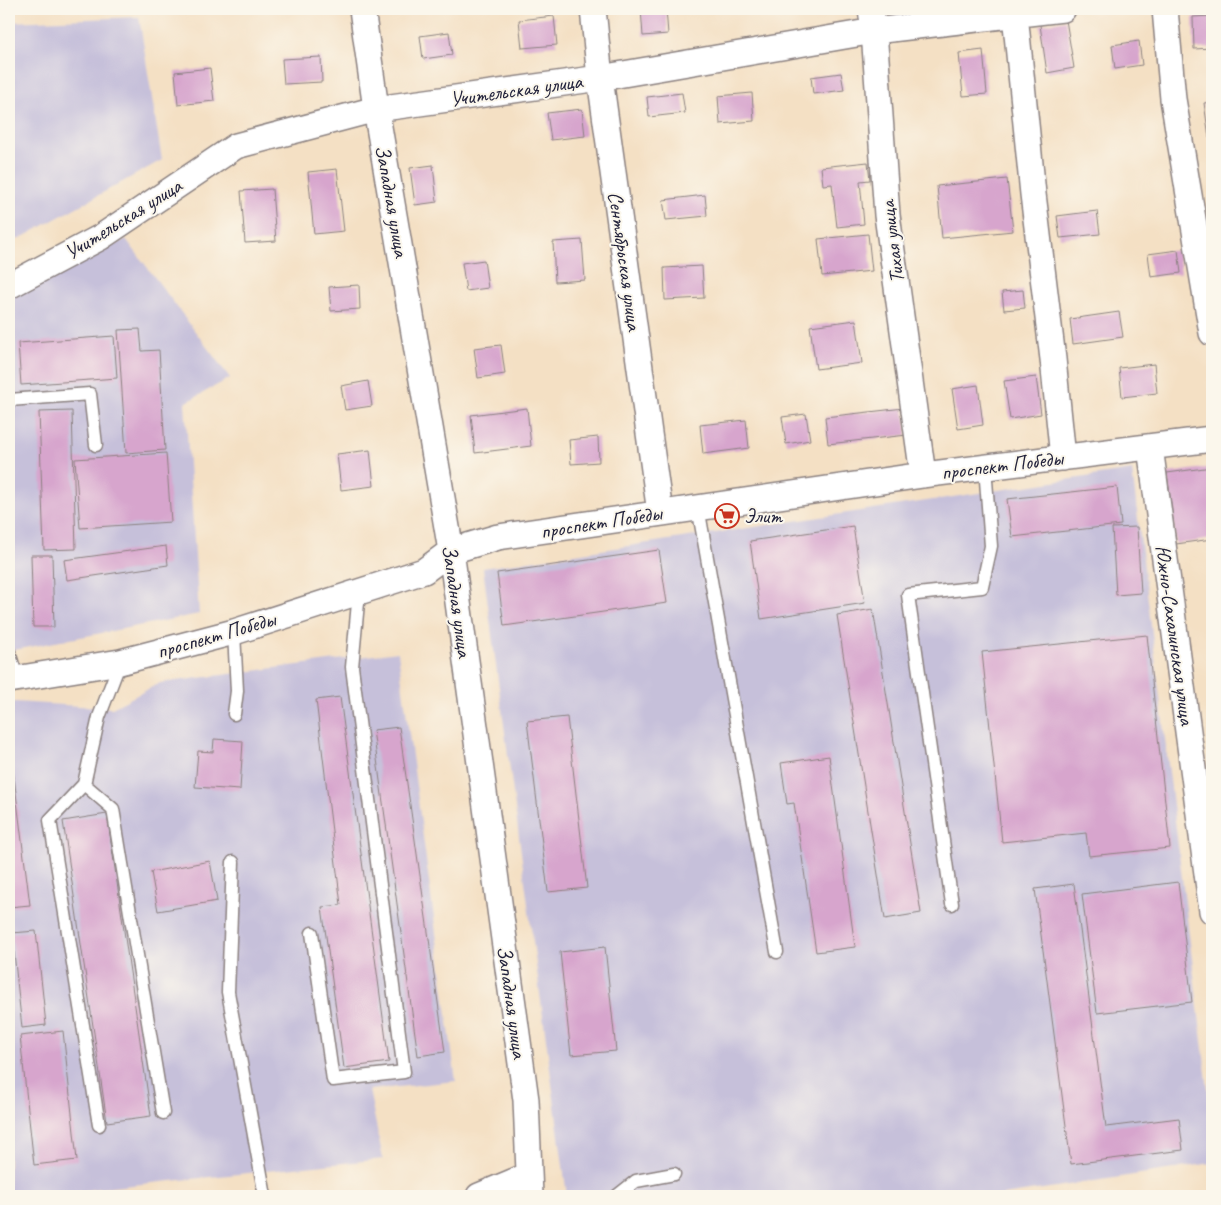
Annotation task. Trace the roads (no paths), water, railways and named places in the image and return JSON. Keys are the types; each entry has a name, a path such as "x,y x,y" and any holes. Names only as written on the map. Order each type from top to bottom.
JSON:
{"street":[{"name":"Западная улица","path":"362,9 376,109 451,551 526,1100 529,1186"},
{"name":"Сентябрьская улица","path":"593,9 600,78 660,512"},
{"name":"Учительская улица","path":"9,286 101,237 236,146 376,109 600,78 872,20 1015,14 1063,9"},
{"path":"1165,9 1173,99 1212,334"},
{"path":"1015,14 1033,194 1064,458"},
{"name":"Тихая улица","path":"872,20 887,215 923,475"},
{"name":"проспект Победы","path":"13,679 120,662 234,632 424,571 451,551 498,538 660,512 923,475 1212,439"},
{"name":"Южно-Сахалинская улица","path":"1150,448 1212,911"},
{"path":"479,1196 529,1186"}],"lane":[{"path":"9,400 90,394 96,445"},
{"path":"952,904 908,595 982,586 991,546 985,467"},
{"path":"698,507 777,952"},
{"path":"312,933 333,1080 404,1072 352,667 359,592"},
{"path":"234,632 237,691 234,714"},
{"path":"9,652 13,679"},
{"path":"99,1125 50,820 84,784 99,717 120,662"},
{"path":"84,784 113,809 163,1113"},
{"path":"233,862 228,992 265,1196"},
{"path":"617,1196 636,1181 674,1174"}],"place":[{"name":"Элит","path":"727,516"}]}
